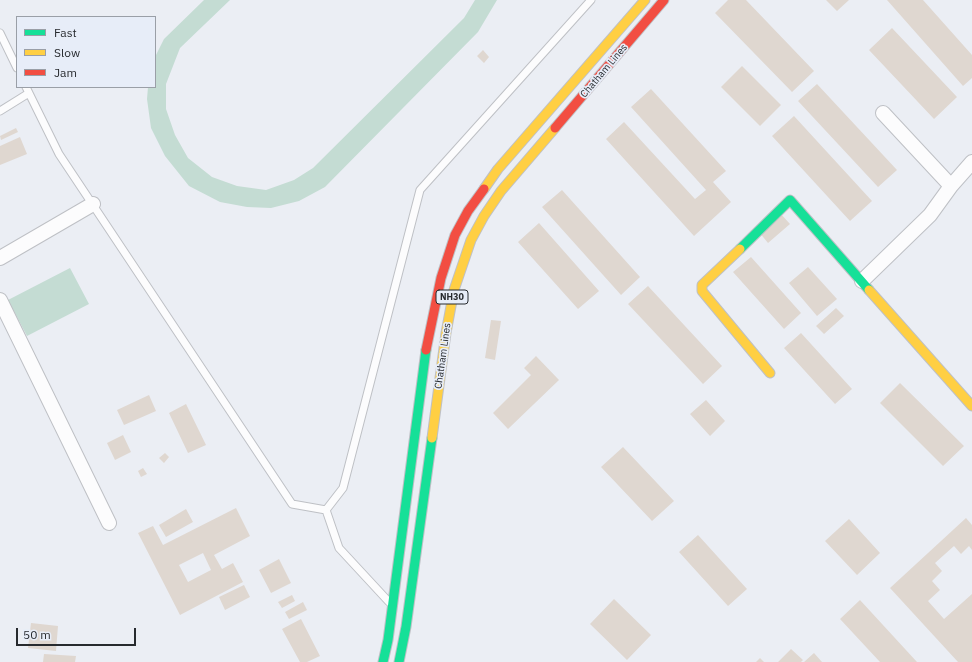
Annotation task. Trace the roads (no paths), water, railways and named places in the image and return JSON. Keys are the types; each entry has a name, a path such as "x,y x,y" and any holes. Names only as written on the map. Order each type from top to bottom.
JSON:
{"main road":[{"name":"Chatham Lines","path":"383,662 392,606 427,342 441,278 455,235 468,212 498,169 644,0"},
{"name":"Chatham Lines","path":"399,662 406,628 446,333 454,290 471,240 484,216 501,192 659,2"},
{"path":"770,373 702,291 702,285 790,200 972,406"}],"street":[{"path":"883,113 951,186"},
{"path":"862,281 930,215 951,186 972,162"},
{"path":"0,258 93,204"},
{"path":"0,300 108,523"}],"lane":[{"path":"326,510 343,488 420,190 591,0"},
{"path":"0,33 16,66"},
{"path":"0,111 28,90 59,154 292,504 326,510"},
{"path":"326,510 339,548 392,606"}]}
